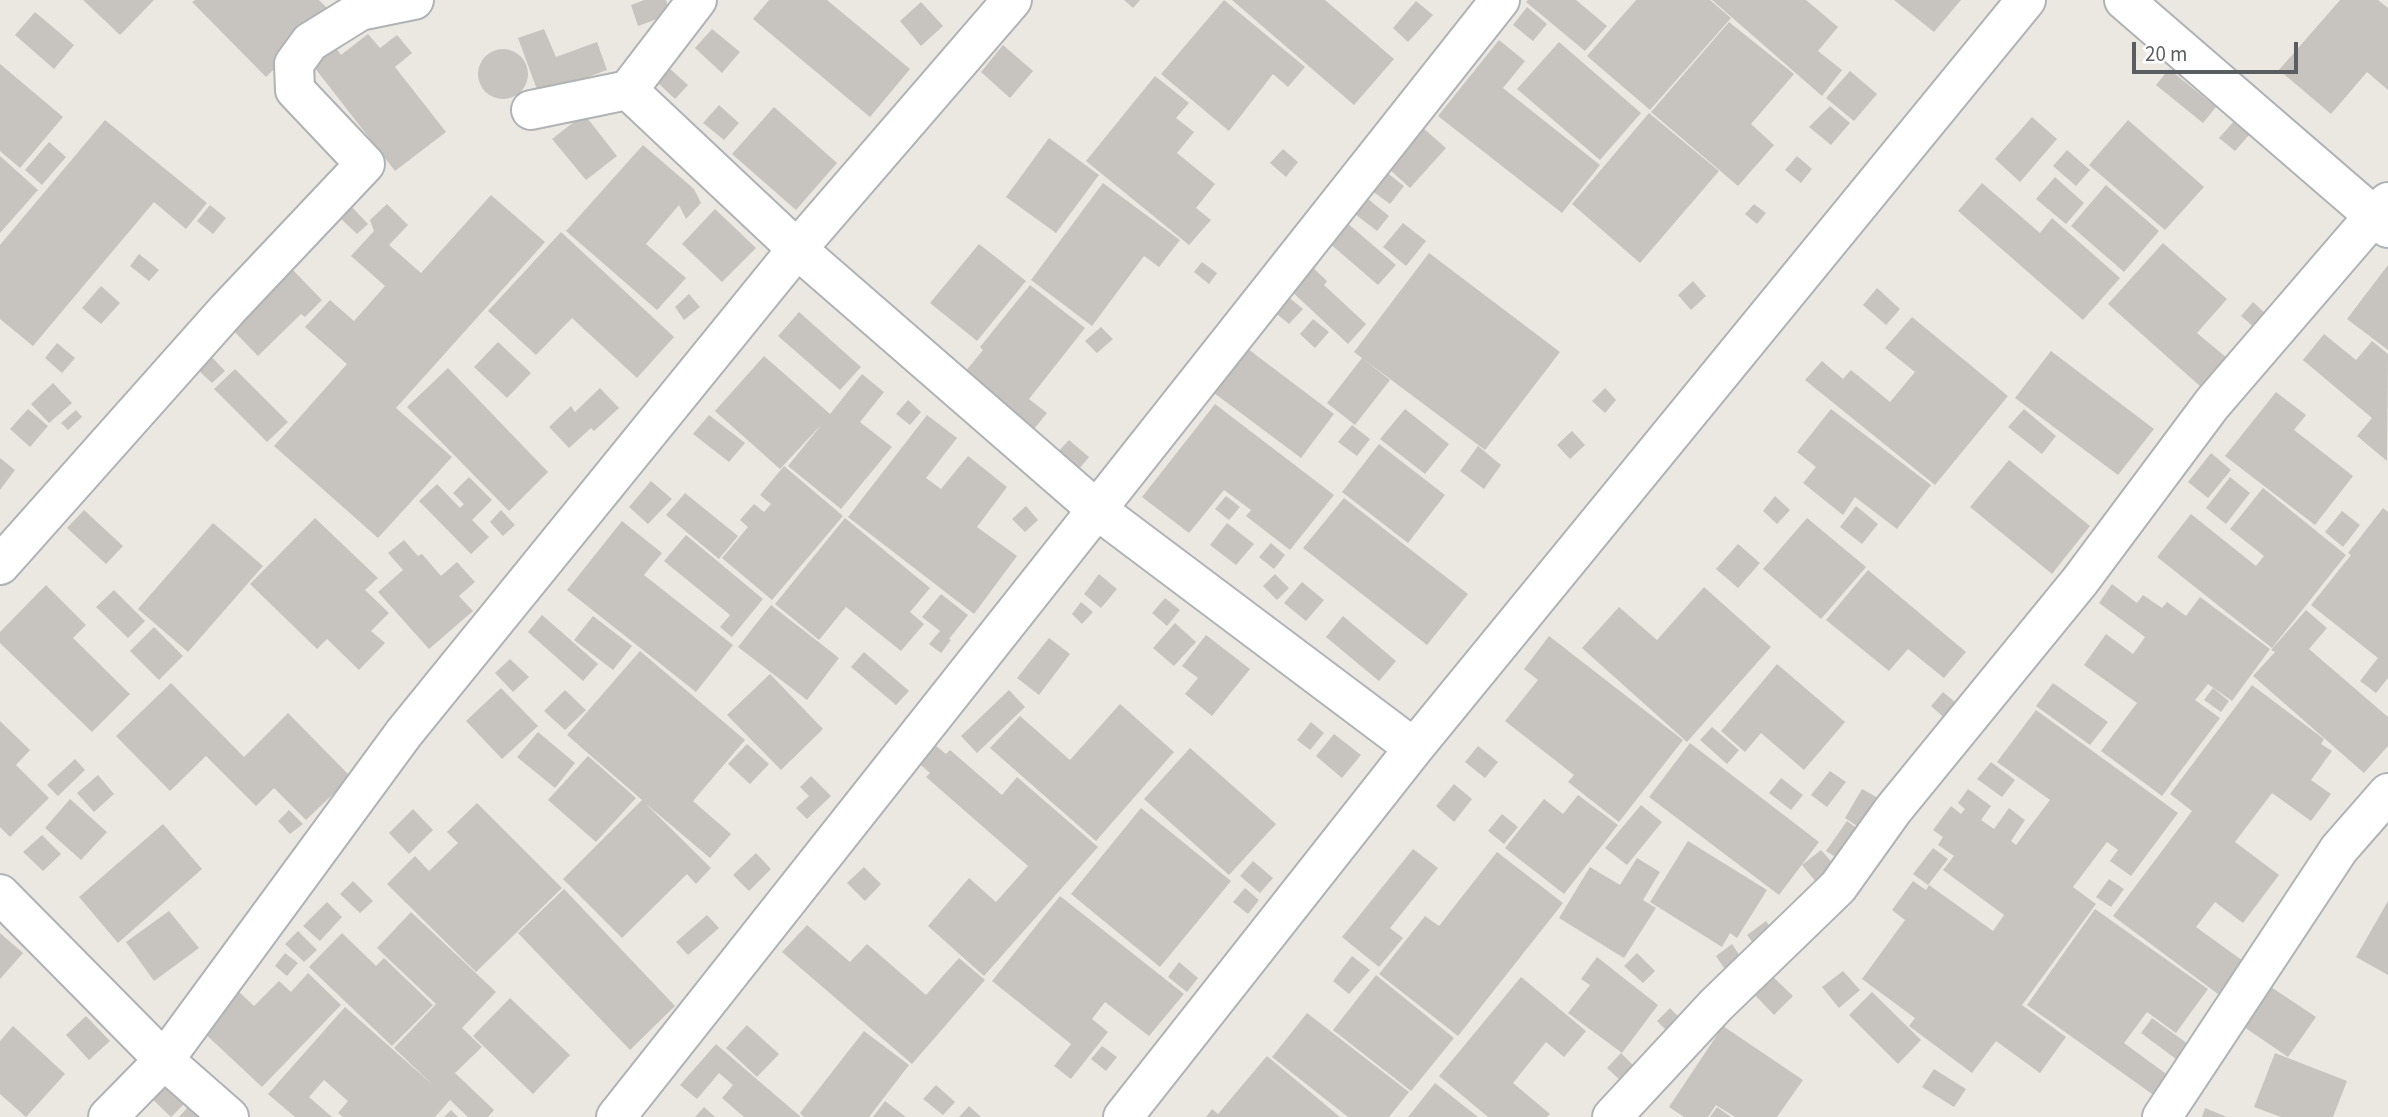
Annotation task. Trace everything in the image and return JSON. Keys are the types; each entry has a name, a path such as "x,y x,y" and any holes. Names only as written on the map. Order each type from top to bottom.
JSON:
{"street":[{"path":"0,565 227,310 365,164 295,90 294,64 310,42 360,10 414,0"},
{"path":"531,110 628,90 697,0"},
{"path":"108,1117 164,1060 404,733 797,250 1012,0"},
{"path":"616,1117 1500,0"},
{"path":"1123,1117 1415,748 2026,0"},
{"path":"1612,1117 1716,1005 1838,887 1894,810 2080,581 2212,404 2383,215 2124,0"},
{"path":"628,90 797,250 1096,509 1415,748"},
{"path":"2162,1117 2339,849 2388,793"},
{"path":"0,894 164,1060 229,1117"}],"building":[{"path":"83,0 154,0 120,35"},
{"path":"319,0 332,13 266,77 192,2"},
{"path":"644,0 666,0 671,14 638,26 631,5"},
{"path":"769,0 827,0 910,69 870,117 753,19"},
{"path":"1124,0 1140,0 1133,8"},
{"path":"1224,0 1305,67 1288,87 1273,74 1229,131 1161,74"},
{"path":"1232,0 1325,0 1394,59 1354,105"},
{"path":"1576,0 1607,26 1585,51 1526,2"},
{"path":"1636,0 1710,0 1731,18 1650,110 1587,56"},
{"path":"1712,0 1806,0 1838,27 1818,51 1842,70 1822,96"},
{"path":"1894,0 1961,0 1934,32"},
{"path":"2340,0 2378,0 2388,8 2388,90 2367,72 2331,114 2279,70"},
{"path":"1416,1 1433,15 1408,42 1393,28"},
{"path":"921,2 943,26 921,46 900,21"},
{"path":"1527,7 1547,24 1533,41 1513,25"},
{"path":"35,12 74,45 54,69 15,35"},
{"path":"1729,22 1794,74 1751,124 1774,145 1738,186 1651,112"},
{"path":"544,29 556,57 597,42 607,70 539,95 518,38"},
{"path":"712,29 740,52 722,73 695,48"},
{"path":"368,34 380,48 397,35 412,53 395,67 446,132 395,171 307,58 330,40 341,55"},
{"path":"1499,40 1525,61 1503,88 1600,165 1562,213 1438,116"},
{"path":"1559,42 1641,113 1600,160 1517,89"},
{"path":"1003,45 1033,71 1010,98 981,72"},
{"path":"503,49 521,56 528,74 521,92 503,99 485,92 478,74 485,56"},
{"path":"0,64 63,117 20,168 0,151"},
{"path":"669,68 688,85 675,99 657,82"},
{"path":"2169,69 2216,107 2203,123 2156,85"},
{"path":"1850,71 1877,94 1854,121 1826,98"},
{"path":"1155,76 1189,103 1176,118 1194,132 1177,153 1215,184 1196,208 1211,220 1189,245 1086,161"},
{"path":"719,105 739,123 724,140 703,123"},
{"path":"1830,106 1850,123 1831,145 1809,127"},
{"path":"774,107 837,163 796,210 732,154"},
{"path":"1649,113 1719,171 1640,263 1572,204"},
{"path":"584,114 617,156 586,180 552,139"},
{"path":"2032,117 2057,139 2020,182 1995,159"},
{"path":"105,120 207,203 186,229 154,202 33,346 0,319 0,245"},
{"path":"2128,120 2204,187 2165,230 2089,165"},
{"path":"2234,121 2249,135 2235,151 2219,138"},
{"path":"1423,128 1446,148 1410,188 1388,168"},
{"path":"1049,138 1099,175 1056,233 1006,197"},
{"path":"49,142 66,157 42,185 25,170"},
{"path":"643,145 694,189 701,203 686,219 679,205 646,244 686,278 657,310 566,231"},
{"path":"1283,149 1298,162 1286,177 1270,163"},
{"path":"2067,150 2090,170 2076,186 2053,166"},
{"path":"0,156 38,190 0,233"},
{"path":"1797,156 1812,169 1801,183 1785,170"},
{"path":"1386,172 1404,186 1390,204 1371,190"},
{"path":"2055,177 2084,203 2066,224 2036,199"},
{"path":"1103,183 1180,240 1159,267 1144,256 1092,326 1031,280"},
{"path":"1982,183 2040,233 2052,218 2120,278 2083,320 1958,211"},
{"path":"2106,185 2159,231 2124,272 2071,226"},
{"path":"491,195 545,242 396,408 452,457 378,538 274,446 347,364 305,327 330,300 354,321 385,286 351,256 374,231 370,220 387,204 408,225 389,245 421,273"},
{"path":"1363,195 1389,216 1377,231 1351,211"},
{"path":"1754,204 1766,213 1757,224 1745,214"},
{"path":"210,205 226,218 213,234 197,221"},
{"path":"350,205 368,224 357,234 339,217"},
{"path":"715,209 756,248 722,282 682,244"},
{"path":"1346,222 1396,265 1378,285 1328,242"},
{"path":"1403,223 1426,241 1406,266 1383,247"},
{"path":"561,232 674,337 637,378 572,318 536,355 488,311"},
{"path":"2163,243 2227,299 2197,333 2227,358 2201,387 2108,304"},
{"path":"979,244 1026,281 977,341 930,303"},
{"path":"1429,253 1560,352 1485,450 1354,352"},
{"path":"139,254 159,270 149,281 130,266"},
{"path":"1202,262 1217,273 1209,284 1194,272"},
{"path":"1309,264 1327,281 1324,285 1366,324 1348,344 1287,287"},
{"path":"2388,265 2388,350 2347,319"},
{"path":"290,267 322,300 305,317 301,314 258,356 229,326"},
{"path":"1693,281 1706,296 1691,310 1678,295"},
{"path":"1030,285 1085,328 1029,399 1047,413 1026,439 956,383 983,350 980,347"},
{"path":"101,286 120,303 101,324 82,308"},
{"path":"1877,288 1900,309 1886,325 1863,305"},
{"path":"689,294 700,307 684,320 675,307"},
{"path":"1286,295 1303,309 1289,324 1272,310"},
{"path":"2253,302 2266,314 2255,328 2241,316"},
{"path":"799,312 861,367 840,390 778,336"},
{"path":"1912,317 2008,396 1935,485 1805,380 1822,361 1843,379 1851,370 1890,402 1915,372 1885,348"},
{"path":"1313,319 1329,332 1315,348 1300,334"},
{"path":"1101,327 1113,339 1097,353 1085,341"},
{"path":"2324,334 2356,360 2372,341 2388,354 2387,461 2357,436 2372,418 2303,360"},
{"path":"498,342 531,373 507,398 474,367"},
{"path":"57,343 75,358 62,373 45,358"},
{"path":"1248,349 1334,414 1301,458 1214,393"},
{"path":"2051,351 2154,429 2118,475 2015,398"},
{"path":"210,355 225,371 212,383 197,369"},
{"path":"764,356 830,414 862,374 884,392 860,422 892,447 841,509 788,466 822,424 780,469 715,411"},
{"path":"1362,358 1390,380 1355,425 1327,403"},
{"path":"448,368 548,472 509,511 407,407"},
{"path":"235,369 288,422 267,442 214,389"},
{"path":"53,383 72,403 49,423 31,404"},
{"path":"600,388 619,408 594,431 591,428 569,448 549,427 571,406 575,412"},
{"path":"1605,388 1616,400 1605,413 1592,401"},
{"path":"2276,392 2306,415 2294,430 2353,476 2315,525 2225,456"},
{"path":"908,400 921,412 910,425 896,414"},
{"path":"1215,404 1334,495 1290,550 1246,516 1251,510 1224,490 1189,533 1142,497"},
{"path":"28,409 48,426 30,447 10,429"},
{"path":"1405,409 1449,444 1425,474 1380,439"},
{"path":"1831,409 1931,485 1897,529 1855,497 1843,515 1803,483 1816,467 1797,452"},
{"path":"2024,409 2056,436 2042,454 2008,427"},
{"path":"76,410 82,417 68,430 61,423"},
{"path":"709,415 745,443 729,462 693,434"},
{"path":"927,415 957,438 926,478 941,489 968,456 1007,487 977,527 1017,556 974,614 848,517"},
{"path":"1352,425 1370,439 1357,456 1338,442"},
{"path":"1572,431 1585,445 1570,459 1557,445"},
{"path":"1069,440 1089,457 1075,474 1054,456"},
{"path":"1379,444 1445,495 1408,543 1342,492"},
{"path":"1478,446 1501,465 1484,489 1460,471"},
{"path":"2211,453 2231,470 2208,498 2188,482"},
{"path":"0,458 15,470 0,490"},
{"path":"2009,460 2090,526 2052,574 1970,507"},
{"path":"784,466 843,516 772,600 722,558 748,527 740,520 754,504 764,512 771,504 760,495"},
{"path":"469,477 492,500 472,520 489,537 471,554 419,501 437,484 460,508 464,504 453,493"},
{"path":"2230,477 2250,493 2226,524 2206,508"},
{"path":"651,481 672,499 648,524 629,507"},
{"path":"2263,488 2346,555 2272,648 2157,557 2191,514 2256,566 2264,556 2230,529"},
{"path":"685,493 738,536 719,559 666,515"},
{"path":"1226,496 1240,507 1229,520 1215,509"},
{"path":"1775,496 1790,510 1777,524 1763,511"},
{"path":"1344,498 1468,594 1427,645 1303,548"},
{"path":"1026,506 1038,520 1025,532 1012,519"},
{"path":"1856,506 1878,524 1862,544 1840,527"},
{"path":"2383,508 2388,512 2388,678 2376,693 2360,681 2378,658 2311,605 2351,555 2348,553"},
{"path":"84,510 123,546 106,564 67,528"},
{"path":"501,510 515,525 503,536 490,522"},
{"path":"2342,511 2360,525 2343,547 2325,532"},
{"path":"315,518 378,578 365,590 389,613 371,631 385,643 359,670 327,639 317,649 250,584"},
{"path":"845,518 930,588 910,612 924,624 901,651 846,607 819,640 775,604"},
{"path":"1807,518 1866,567 1821,619 1763,569"},
{"path":"622,521 662,553 644,575 733,645 696,692 567,590"},
{"path":"213,523 263,566 188,652 138,609"},
{"path":"1227,523 1254,544 1236,565 1210,545"},
{"path":"686,535 763,599 732,637 720,627 730,615 664,561"},
{"path":"404,540 418,556 422,554 441,576 457,562 475,582 459,596 473,611 429,649 378,592 403,570 388,553"},
{"path":"1271,543 1285,555 1274,569 1259,557"},
{"path":"1738,544 1760,563 1738,588 1716,569"},
{"path":"1868,570 1966,652 1944,678 1908,649 1889,671 1826,620"},
{"path":"1099,574 1117,589 1101,608 1084,594"},
{"path":"1275,574 1289,588 1277,600 1263,586"},
{"path":"1302,582 1324,600 1306,621 1284,603"},
{"path":"2112,584 2137,603 2143,595 2162,608 2167,602 2186,616 2200,597 2270,649 2232,701 2208,684 2195,700 2220,718 2162,796 2101,751 2137,703 2084,665 2106,634 2133,654 2145,637 2099,603"},
{"path":"46,585 86,625 73,638 130,694 92,732 0,643 0,632"},
{"path":"1704,587 1771,647 1687,742 1582,648 1619,607 1657,640"},
{"path":"114,590 145,621 128,638 96,607"},
{"path":"941,594 968,615 941,653 929,644 940,631 922,617"},
{"path":"1165,598 1180,610 1167,626 1152,613"},
{"path":"1081,602 1093,612 1082,624 1072,614"},
{"path":"771,605 839,658 807,700 738,647"},
{"path":"2306,610 2327,628 2309,649 2388,717 2388,746 2364,773 2253,676 2275,652 2271,650"},
{"path":"542,615 598,664 583,681 528,632"},
{"path":"593,616 632,646 613,670 574,640"},
{"path":"1343,616 1396,661 1379,681 1326,637"},
{"path":"1175,623 1196,642 1174,666 1153,648"},
{"path":"154,627 183,656 159,680 130,651"},
{"path":"1206,635 1250,669 1212,716 1185,694 1198,678 1182,666"},
{"path":"1549,636 1683,740 1619,822 1568,782 1574,775 1505,721 1538,680 1524,669"},
{"path":"1049,638 1070,654 1039,695 1017,678"},
{"path":"640,651 745,740 693,801 731,834 710,858 645,803 711,868 696,884 687,874 622,938 563,879 642,800 567,735"},
{"path":"864,652 909,691 896,705 851,667"},
{"path":"510,659 529,677 513,692 495,673"},
{"path":"1777,664 1845,722 1804,770 1761,733 1745,752 1721,731"},
{"path":"770,674 823,729 781,770 727,715"},
{"path":"171,683 244,757 288,713 351,777 306,820 274,788 256,806 206,756 170,791 116,736"},
{"path":"2053,683 2108,722 2090,745 2036,706"},
{"path":"2252,685 2324,739 2321,744 2332,751 2311,780 2331,794 2311,821 2272,793 2235,842 2279,875 2243,923 2215,902 2196,927 2243,961 2218,994 2113,916 2192,811 2170,794"},
{"path":"501,688 538,726 502,759 466,721"},
{"path":"2213,688 2229,701 2221,712 2204,700"},
{"path":"565,690 586,710 565,730 544,711"},
{"path":"1009,690 1025,707 977,753 961,736"},
{"path":"1943,692 1962,708 1950,723 1931,706"},
{"path":"1120,704 1174,752 1096,841 990,748 1020,716 1070,760"},
{"path":"2036,710 2178,813 2131,876 2110,861 2118,850 2107,842 2073,887 2096,904 2022,1005 2066,1037 2040,1073 1996,1041 1972,1073 1909,1026 1915,1018 1862,979 1905,920 1892,910 1913,881 1926,890 1929,885 1993,931 2004,915 1943,870 1954,856 1938,845 1943,837 1933,830 1951,806 1961,814 1965,809 1958,803 1968,789 1991,806 1981,820 1994,829 2009,808 2025,820 2011,841 2016,845 2050,800 1997,762"},
{"path":"0,721 30,750 16,765 49,798 10,837 0,827"},
{"path":"1311,722 1324,733 1310,750 1297,740"},
{"path":"1712,727 1739,750 1727,764 1700,740"},
{"path":"538,732 575,763 555,788 517,757"},
{"path":"1334,734 1361,755 1342,778 1316,756"},
{"path":"930,741 946,754 950,750 1002,795 1017,777 1098,847 984,976 928,926 969,878 996,902 1028,866 926,777 930,773 914,759"},
{"path":"1690,743 1819,842 1779,895 1649,797"},
{"path":"747,744 769,764 750,784 728,764"},
{"path":"1478,746 1498,762 1485,778 1465,762"},
{"path":"1190,748 1276,824 1229,875 1144,799"},
{"path":"588,756 636,798 596,842 548,800"},
{"path":"75,759 85,770 58,796 47,785"},
{"path":"1991,762 2015,780 2002,797 1977,779"},
{"path":"1830,771 1846,782 1827,807 1811,795"},
{"path":"98,775 114,794 94,812 77,793"},
{"path":"811,776 831,796 807,819 796,808 809,796 800,787"},
{"path":"1781,778 1803,795 1791,810 1769,793"},
{"path":"1454,784 1472,799 1454,822 1436,806"},
{"path":"1862,789 1887,803 1869,834 1845,818"},
{"path":"1578,795 1618,825 1564,894 1505,848 1544,799 1563,814"},
{"path":"70,799 107,832 81,860 45,828"},
{"path":"477,803 562,888 476,972 387,884 415,856 429,871 458,843 447,832"},
{"path":"1641,805 1662,822 1627,865 1605,848"},
{"path":"1141,808 1231,881 1160,967 1071,894"},
{"path":"413,809 433,830 409,854 389,833"},
{"path":"289,810 303,824 290,834 278,821"},
{"path":"1502,814 1518,827 1504,844 1488,831"},
{"path":"1847,821 1866,835 1845,863 1826,851"},
{"path":"163,824 202,869 118,943 79,897"},
{"path":"42,835 61,854 43,871 23,852"},
{"path":"1688,841 1767,890 1737,938 1730,933 1722,947 1650,902"},
{"path":"1933,848 1948,859 1928,885 1913,874"},
{"path":"1413,849 1438,868 1390,928 1403,938 1379,967 1342,937"},
{"path":"1821,850 1836,867 1817,883 1802,865"},
{"path":"1497,852 1563,903 1458,1036 1379,974 1425,916 1439,926"},
{"path":"756,853 771,869 749,891 733,875"},
{"path":"1637,858 1660,872 1643,900 1656,908 1624,958 1559,918 1590,867 1620,885"},
{"path":"1253,861 1273,878 1260,893 1240,876"},
{"path":"864,867 881,884 865,901 847,883"},
{"path":"2109,879 2124,889 2111,907 2096,897"},
{"path":"353,881 373,901 360,913 340,894"},
{"path":"1245,888 1259,900 1248,914 1233,902"},
{"path":"564,889 675,1006 630,1050 518,933"},
{"path":"1060,896 1184,994 1149,1036 1105,1002 1092,1019 1108,1032 1071,1079 1054,1066 1071,1044 992,981"},
{"path":"2388,901 2388,975 2356,957"},
{"path":"327,902 342,917 320,941 303,926"},
{"path":"2095,909 2208,989 2176,1033 2147,1012 2124,1043 2169,1076 2155,1096 2027,1005"},
{"path":"169,911 199,948 154,981 126,942"},
{"path":"411,912 496,992 462,1028 482,1047 455,1073 494,1110 488,1117 468,1117 450,1100 435,1117 343,1117 338,1113 348,1101 324,1080 309,1097 332,1117 295,1117 268,1094 345,1007 434,1086 394,1048 436,1004 377,948"},
{"path":"707,915 719,928 688,955 676,942"},
{"path":"1766,921 1779,940 1760,952 1747,935"},
{"path":"807,925 850,962 867,944 926,995 959,958 985,980 912,1064 782,952"},
{"path":"298,931 317,950 304,962 285,944"},
{"path":"0,933 23,953 0,979"},
{"path":"342,933 376,966 384,958 433,1005 392,1046 309,967"},
{"path":"1732,944 1742,959 1726,971 1716,956"},
{"path":"285,953 298,963 287,976 275,966"},
{"path":"1637,953 1655,971 1643,983 1624,966"},
{"path":"1352,956 1370,970 1349,994 1333,981"},
{"path":"1597,957 1658,1005 1622,1053 1568,1013 1590,985 1581,979"},
{"path":"1179,962 1198,978 1187,992 1168,977"},
{"path":"1843,971 1860,990 1839,1008 1822,987"},
{"path":"308,973 341,1005 262,1087 200,1029 237,990 254,1006 279,981 291,992"},
{"path":"1770,974 1793,996 1774,1015 1751,991"},
{"path":"1376,975 1454,1038 1411,1091 1333,1030"},
{"path":"1521,977 1586,1031 1564,1057 1546,1042 1513,1083 1550,1114 1547,1117 1488,1117 1439,1076"},
{"path":"2271,987 2316,1017 2288,1057 2244,1027"},
{"path":"1872,992 1921,1040 1898,1064 1849,1015"},
{"path":"510,998 570,1055 533,1094 473,1036"},
{"path":"1670,1008 1679,1017 1666,1030 1657,1021"},
{"path":"1307,1013 1409,1092 1389,1117 1348,1117 1272,1057"},
{"path":"86,1016 110,1041 89,1060 66,1035"},
{"path":"2152,1018 2188,1044 2176,1059 2141,1033"},
{"path":"747,1025 779,1054 757,1077 726,1048"},
{"path":"13,1026 65,1074 26,1117 0,1094 0,1041"},
{"path":"1723,1026 1803,1080 1777,1117 1735,1117 1716,1105 1708,1117 1684,1117 1669,1107"},
{"path":"864,1031 909,1065 869,1117 804,1117 800,1113"},
{"path":"716,1044 801,1117 744,1117 722,1098 733,1085 719,1073 697,1099 680,1085"},
{"path":"1102,1046 1117,1057 1106,1071 1091,1059"},
{"path":"1621,1053 1636,1068 1622,1082 1607,1068"},
{"path":"2275,1053 2347,1081 2333,1117 2281,1117 2254,1107"},
{"path":"1267,1056 1340,1117 1206,1117 1212,1109 1218,1114"},
{"path":"1934,1069 1966,1089 1954,1107 1922,1087"},
{"path":"164,1080 186,1102 171,1117 149,1096"},
{"path":"1435,1083 1478,1117 1408,1117"},
{"path":"936,1085 955,1102 943,1115 923,1099"},
{"path":"885,1101 906,1117 873,1117"},
{"path":"969,1106 981,1117 959,1117"},
{"path":"188,1107 199,1117 179,1117"},
{"path":"704,1107 715,1117 695,1117"},
{"path":"1717,1107 1731,1117 1710,1117"},
{"path":"2205,1108 2227,1117 2202,1117"},
{"path":"451,1110 458,1117 444,1117"}]}
